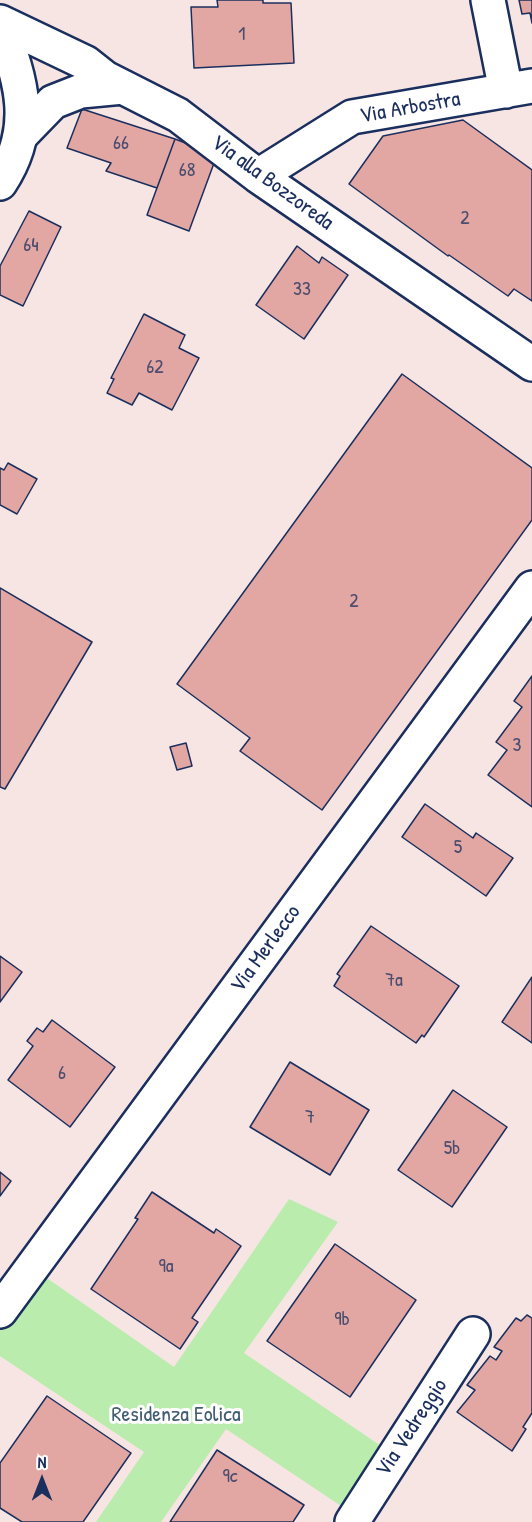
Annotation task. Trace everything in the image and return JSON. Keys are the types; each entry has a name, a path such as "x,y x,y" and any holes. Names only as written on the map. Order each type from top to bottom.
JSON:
{"street":[{"name":"Via Arbostra","path":"258,176 352,117 519,89 488,0"},
{"name":"Via alla Bozzoreda","path":"0,24 86,63 105,78 178,115 258,176 532,364"},
{"path":"0,24 16,67 22,92 21,135 7,172 0,183"},
{"path":"21,135 53,102 81,92 123,87"},
{"name":"Via Merlecco","path":"0,1311 532,588"},
{"name":"Via Vedreggio","path":"352,1522 472,1334"}],"green space":[{"name":"Residenza Eolica","path":"289,1199 338,1222 244,1353 381,1446 341,1506 226,1429 161,1522 96,1522 144,1452 0,1356 0,1331 41,1274 174,1367"}],"building":[{"path":"217,0 263,0 263,3 291,3 294,63 194,68 191,7 218,7"},
{"path":"519,0 532,0 532,23 530,13 522,14"},
{"path":"82,109 175,139 157,188 106,171 111,163 67,148"},
{"path":"463,120 532,170 532,301 514,289 508,296 448,256 349,184 383,136"},
{"path":"175,139 217,155 189,231 147,215"},
{"path":"29,211 61,227 23,306 0,295 0,266"},
{"path":"297,246 319,263 322,257 348,275 304,339 256,305"},
{"path":"144,314 185,335 179,348 199,358 172,410 139,393 132,405 107,393 114,379 111,378"},
{"path":"402,374 532,468 532,520 322,810 240,751 250,738 177,684"},
{"path":"8,463 37,479 17,514 0,505 0,468 4,470"},
{"path":"0,588 92,642 5,789 0,787"},
{"path":"532,676 532,807 488,775 507,750 496,742 522,707 514,701"},
{"path":"186,743 192,766 177,770 170,747"},
{"path":"425,804 473,838 476,833 513,858 486,896 402,837"},
{"path":"371,926 459,986 424,1037 422,1035 416,1043 334,986 340,976 337,974"},
{"path":"0,956 22,972 0,1002"},
{"path":"532,977 532,1043 502,1022"},
{"path":"52,1020 115,1067 70,1127 8,1080 33,1046 27,1041 37,1028 43,1032"},
{"path":"290,1062 369,1110 330,1175 250,1127"},
{"path":"453,1090 507,1127 452,1207 398,1170"},
{"path":"0,1172 11,1181 0,1196"},
{"path":"152,1192 214,1233 216,1229 241,1246 192,1318 198,1322 180,1349 91,1289 138,1219 135,1218"},
{"path":"335,1244 416,1300 350,1397 267,1341"},
{"path":"527,1315 532,1318 532,1413 523,1427 526,1429 512,1451 457,1412 475,1390 467,1385 490,1356 496,1360 502,1351 494,1347 516,1318 521,1321"},
{"path":"47,1396 131,1453 83,1522 22,1522 0,1508 0,1463"},
{"path":"217,1450 304,1505 293,1522 170,1522"}]}
